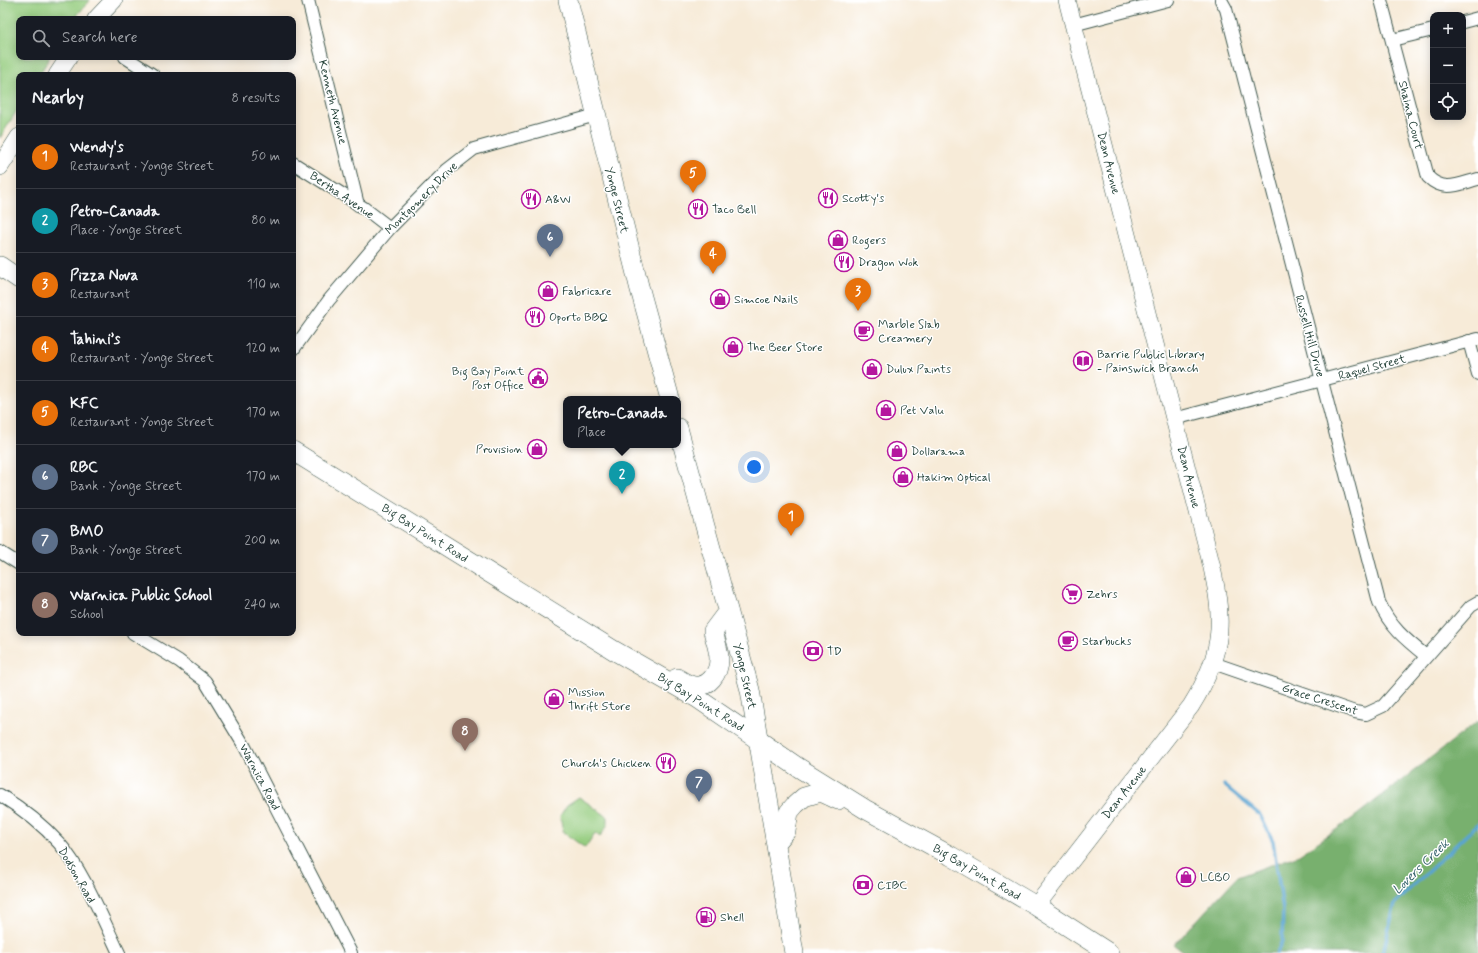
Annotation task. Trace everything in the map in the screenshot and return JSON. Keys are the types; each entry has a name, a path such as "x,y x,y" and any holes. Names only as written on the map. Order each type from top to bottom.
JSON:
{"main road":[{"name":"Yonge Street","path":"568,0 596,115 669,396"},
{"path":"0,266 16,277"},
{"name":"Yonge Street","path":"681,439 750,690 794,953"},
{"name":"Big Bay Point Road","path":"296,453 615,651 722,714 865,809 951,856 1036,906 1109,953"},
{"path":"656,674 673,675 694,686 700,686 710,681 717,672 719,660 713,631 728,611"},
{"path":"776,843 786,831 789,812 804,797 815,793 829,794 848,806 865,809"}],"street":[{"path":"99,16 114,0"},
{"name":"Kenneth Avenue","path":"308,0 358,205"},
{"name":"Dean Avenue","path":"1036,906 1191,706 1208,678 1213,663 1220,624 1218,590 1067,0"},
{"path":"1073,25 1168,0"},
{"name":"Russell Hill Drive","path":"1220,0 1226,9 1379,602 1386,618 1398,632 1426,656"},
{"name":"Shaina Court","path":"1381,0 1428,177 1434,184 1442,187 1478,179"},
{"path":"1466,21 1478,18"},
{"path":"1392,40 1430,31"},
{"path":"59,72 66,60"},
{"path":"130,60 148,72"},
{"name":"Montgomery Drive","path":"296,346 329,300 390,228 447,170 474,149 596,115"},
{"path":"0,167 16,142"},
{"name":"Bertha Avenue","path":"296,165 358,205 390,228"},
{"path":"1474,340 1478,374"},
{"name":"Raquel Street","path":"1174,419 1474,340"},
{"path":"0,552 16,562"},
{"name":"Grace Crescent","path":"1213,663 1355,712 1366,714 1384,706 1471,606 1478,602"},
{"name":"Warnica Road","path":"138,636 179,661 205,681 245,747 351,953"},
{"name":"Dodson Road","path":"0,795 21,809 59,843 83,879 119,953"}],"green space":[{"path":"0,0 90,0 77,16 16,16 16,60 48,60 41,72 16,72 16,112 0,138"},
{"path":"1478,721 1478,953 1185,953 1174,945 1237,877 1299,855 1353,818"},
{"path":"579,797 608,817 608,824 600,837 595,833 585,848 563,832 560,816 567,805"}],"waterway":[{"path":"1224,785 1260,815 1273,841 1283,910 1282,941 1277,953"},
{"name":"Lovers Creek","path":"1383,953 1395,903 1478,824"}],"place":[{"name":"KFC","path":"693,193"},
{"name":"Scotty's","path":"828,198"},
{"name":"A&W","path":"531,199"},
{"name":"Taco Bell","path":"698,209"},
{"name":"Rogers","path":"838,240"},
{"name":"RBC","path":"550,257"},
{"name":"Dragon Wok","path":"844,262"},
{"name":"Tahini’s","path":"713,274"},
{"name":"Fabricare","path":"548,291"},
{"name":"Simcoe Nails","path":"720,299"},
{"name":"Pizza Nova","path":"858,311"},
{"name":"Oporto BBQ","path":"535,317"},
{"name":"Marble Slab Creamery","path":"864,331"},
{"name":"The Beer Store","path":"733,347"},
{"name":"Barrie Public Library - Painswick Branch","path":"1083,361"},
{"name":"Dulux Paints","path":"872,369"},
{"name":"Big Bay Point Post Office","path":"538,378"},
{"name":"Pet Valu","path":"886,410"},
{"name":"Provision","path":"537,449"},
{"name":"Dollarama","path":"897,451"},
{"name":"Hakim Optical","path":"903,477"},
{"name":"Petro-Canada","path":"622,494"},
{"name":"Wendy's","path":"791,536"},
{"name":"Zehrs","path":"1072,594"},
{"name":"Starbucks","path":"1068,641"},
{"name":"TD","path":"813,651"},
{"name":"Mission Thrift Store","path":"554,699"},
{"name":"Warnica Public School","path":"465,751"},
{"name":"Church's Chicken","path":"666,763"},
{"name":"BMO","path":"699,802"},
{"name":"LCBO","path":"1186,877"},
{"name":"CIBC","path":"863,885"},
{"name":"Shell","path":"706,917"}]}
